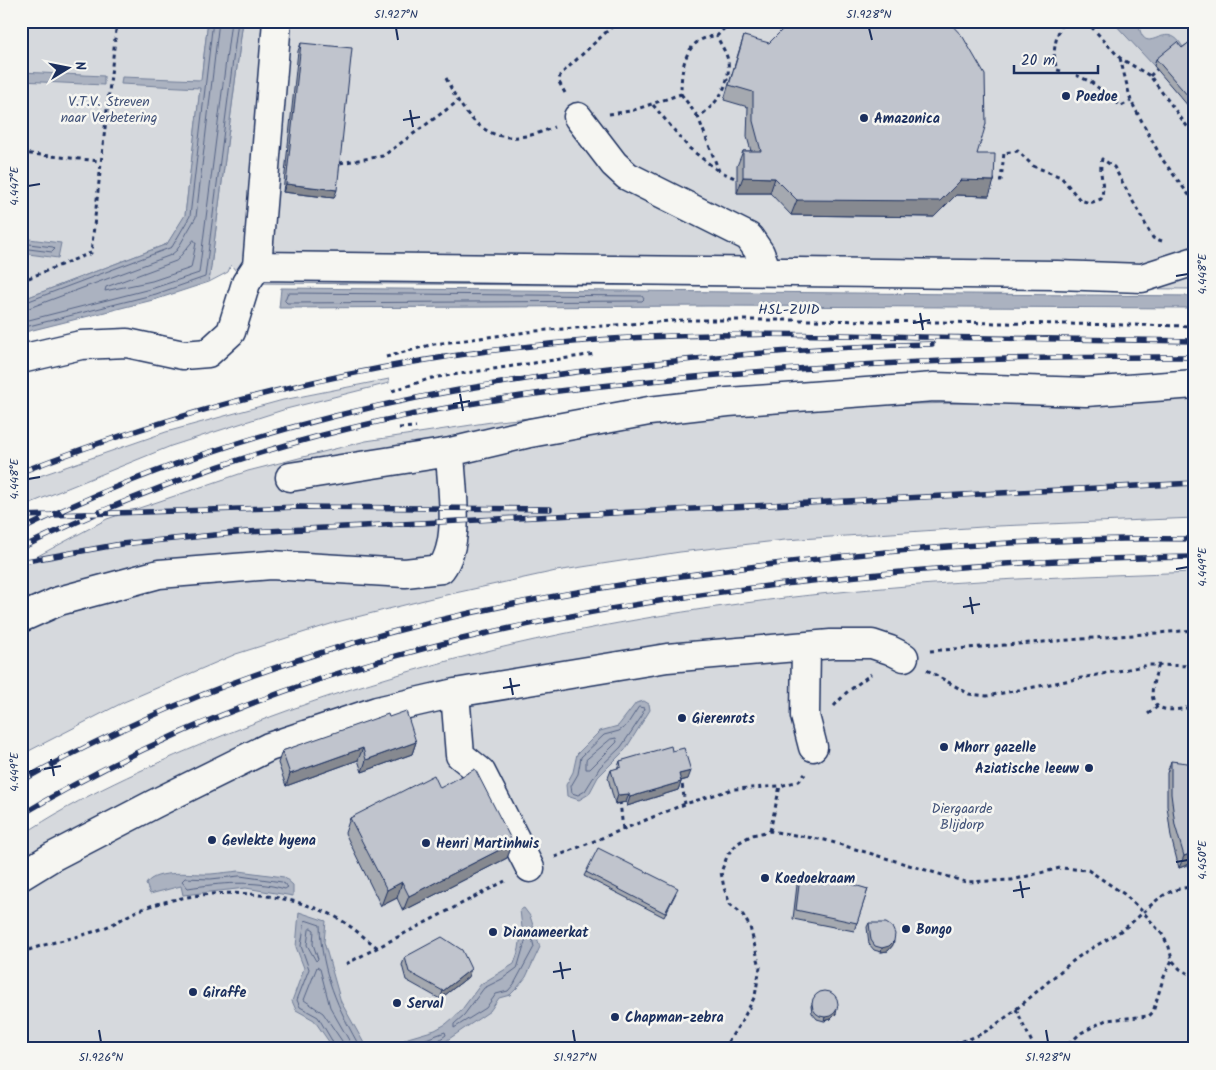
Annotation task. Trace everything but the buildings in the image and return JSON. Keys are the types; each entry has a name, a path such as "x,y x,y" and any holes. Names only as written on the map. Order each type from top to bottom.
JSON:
{"lane":[{"path":"21,359 81,344 128,343 183,355 208,353 230,332 246,283 257,266 277,21"},
{"path":"567,122 626,176 748,237 760,253 766,271"},
{"path":"257,266 766,271 1142,278 1195,261"},
{"path":"290,477 450,452 530,433 622,416 728,402 934,387 1086,392 1195,384"},
{"path":"21,618 59,601 159,574 271,565 405,573 442,569 450,558 454,540 450,452"},
{"path":"21,876 52,857 269,747 377,711 455,693 666,658 806,646 872,644 904,657"},
{"path":"806,646 805,716 813,747"},
{"path":"455,693 460,755 481,772 530,868"}],"path":[{"path":"21,281 91,254 100,161 118,21"},
{"path":"567,122 559,82 560,75 618,21"},
{"path":"719,171 698,117 681,94 681,67 691,48 708,36 716,36 729,22 736,21"},
{"path":"1061,71 1057,70 1055,62 1055,38 1063,21"},
{"path":"1086,21 1120,58 1150,76 1195,137"},
{"path":"698,117 713,108 727,82 728,60 716,36"},
{"path":"1120,58 1131,101 1162,159 1195,203"},
{"path":"1150,76 1157,69"},
{"path":"1076,75 1091,82 1121,106 1131,101"},
{"path":"446,78 465,114 490,134 521,137 540,134 567,122 631,111 681,94"},
{"path":"340,163 383,156 457,102"},
{"path":"653,105 689,148 719,171 737,178"},
{"path":"989,180 1000,180 1004,153 1018,151 1033,166 1061,177 1080,200 1090,203 1101,199 1105,189 1099,168 1102,159 1114,167 1153,238 1168,241"},
{"path":"21,153 100,161"},
{"name":"HSL-ZUID","path":"386,357 427,346 535,331 684,320 828,320 1195,326"},
{"path":"392,391 415,382 449,375 596,354"},
{"path":"830,710 866,677 904,657 932,651 1195,630"},
{"path":"904,657 969,694 978,696 1149,665 1195,666"},
{"path":"1159,665 1151,689 1151,696 1158,706 1172,710 1195,706"},
{"path":"1148,714 1158,706"},
{"path":"346,964 530,868 685,804 733,790 780,786 798,781 810,768 813,747"},
{"path":"679,773 685,804"},
{"path":"770,831 780,786"},
{"path":"618,792 623,830"},
{"path":"724,1049 755,996 760,968 750,927 743,915 730,904 721,872 728,854 738,843 752,835 770,831 825,840 966,882 1012,880 1060,868 1088,870 1124,894 1143,912 1162,934 1169,947 1172,960 1180,969 1195,977"},
{"path":"1189,864 1195,881"},
{"path":"939,1049 987,1031 1016,1010 1073,960 1124,928 1168,891 1195,887"},
{"path":"21,953 43,944 102,929 142,909 185,898 230,892 264,894 298,903 340,920 378,948"},
{"path":"1063,1049 1090,1026 1106,1020 1149,1016 1153,1012 1163,979 1172,960"},
{"path":"1016,1010 1035,1049"}],"green space":[{"name":"V.T.V. Streven naar Verbetering","path":"21,21 208,21 185,216 167,244 21,300"},
{"path":"243,21 1195,21 1195,289 246,283 231,265 228,272 209,282"},
{"path":"389,379 389,383 286,409 171,446 21,507 21,483 166,432 283,400"},
{"path":"1195,397 1195,518 998,526 785,540 680,552 556,571 432,598 337,622 236,654 124,702 21,755 21,627 97,599 234,575 453,574 462,563 464,545 462,475 467,465 481,455 681,416 877,405"},
{"path":"661,405 424,465 436,470 443,481 447,544 426,562 286,557 21,610 21,565 107,519 248,471 366,441 498,421"},
{"name":"Diergaarde Blijdorp","path":"1195,572 1195,1049 21,1049 21,836 43,821 90,795 212,740 290,710 371,683 453,660 619,623 703,609 871,589 992,580"}],"water":[{"path":"208,21 243,21 209,282 157,299 21,333 21,300 167,244 185,215 200,88 121,84 122,77 201,80"},
{"path":"1112,21 1138,21 1141,34 1146,39 1151,40 1171,36 1178,40 1185,51 1174,49 1154,66"},
{"path":"21,72 104,76 104,85 21,81"},
{"path":"21,238 61,243 58,258 21,253"},
{"path":"281,288 1194,296 1195,308 710,306 279,308"},
{"path":"644,701 649,704 650,710 625,750 598,777 589,794 579,800 567,796 566,785 573,772 577,754 600,731 618,726 636,703"},
{"path":"239,871 284,877 293,885 293,896 246,888 183,895 181,886 150,894 146,884 151,879 167,874 211,874"},
{"path":"524,908 530,916 540,947 526,977 518,987 510,995 499,998 490,1011 443,1043 439,1049 388,1049 408,1038 435,1030 446,1024 460,1012 481,984 514,964 519,949 522,928 520,910"},
{"path":"299,912 326,921 324,942 341,1002 369,1049 334,1049 314,1020 296,1010 292,1001 304,968 296,947"}],"railway":[{"path":"21,472 90,446 161,423 232,402 304,384 450,356 523,347 637,337 758,334 1195,341"},
{"path":"21,530 98,494 176,464 255,438 335,416 416,398 498,383 581,371 665,362 799,350 932,344"},
{"path":"21,548 99,512 219,466 343,430 474,403 607,385 820,367 1007,359 1195,357"},
{"path":"21,562 121,544 246,532 1195,483"},
{"path":"21,516 299,507 550,509"},
{"path":"21,781 99,740 180,704 262,672 396,631 499,607 654,580 866,554 1031,542 1195,539"},
{"path":"21,815 112,765 205,722 299,686 394,657 491,632 590,612 690,596 793,583 943,568 1094,559 1195,557"}],"place":[{"name":"Poedoe","path":"1066,96"},
{"name":"Amazonica","path":"864,118"},
{"name":"Gierenrots","path":"682,718"},
{"name":"Mhorr gazelle","path":"944,747"},
{"name":"Aziatische leeuw","path":"1089,768"},
{"name":"Gevlekte hyena","path":"212,840"},
{"name":"Henri Martinhuis","path":"426,843"},
{"name":"Koedoekraam","path":"765,878"},
{"name":"Bongo","path":"906,929"},
{"name":"Dianameerkat","path":"493,932"},
{"name":"Giraffe","path":"193,992"},
{"name":"Serval","path":"397,1003"},
{"name":"Chapman-zebra","path":"615,1017"}]}
